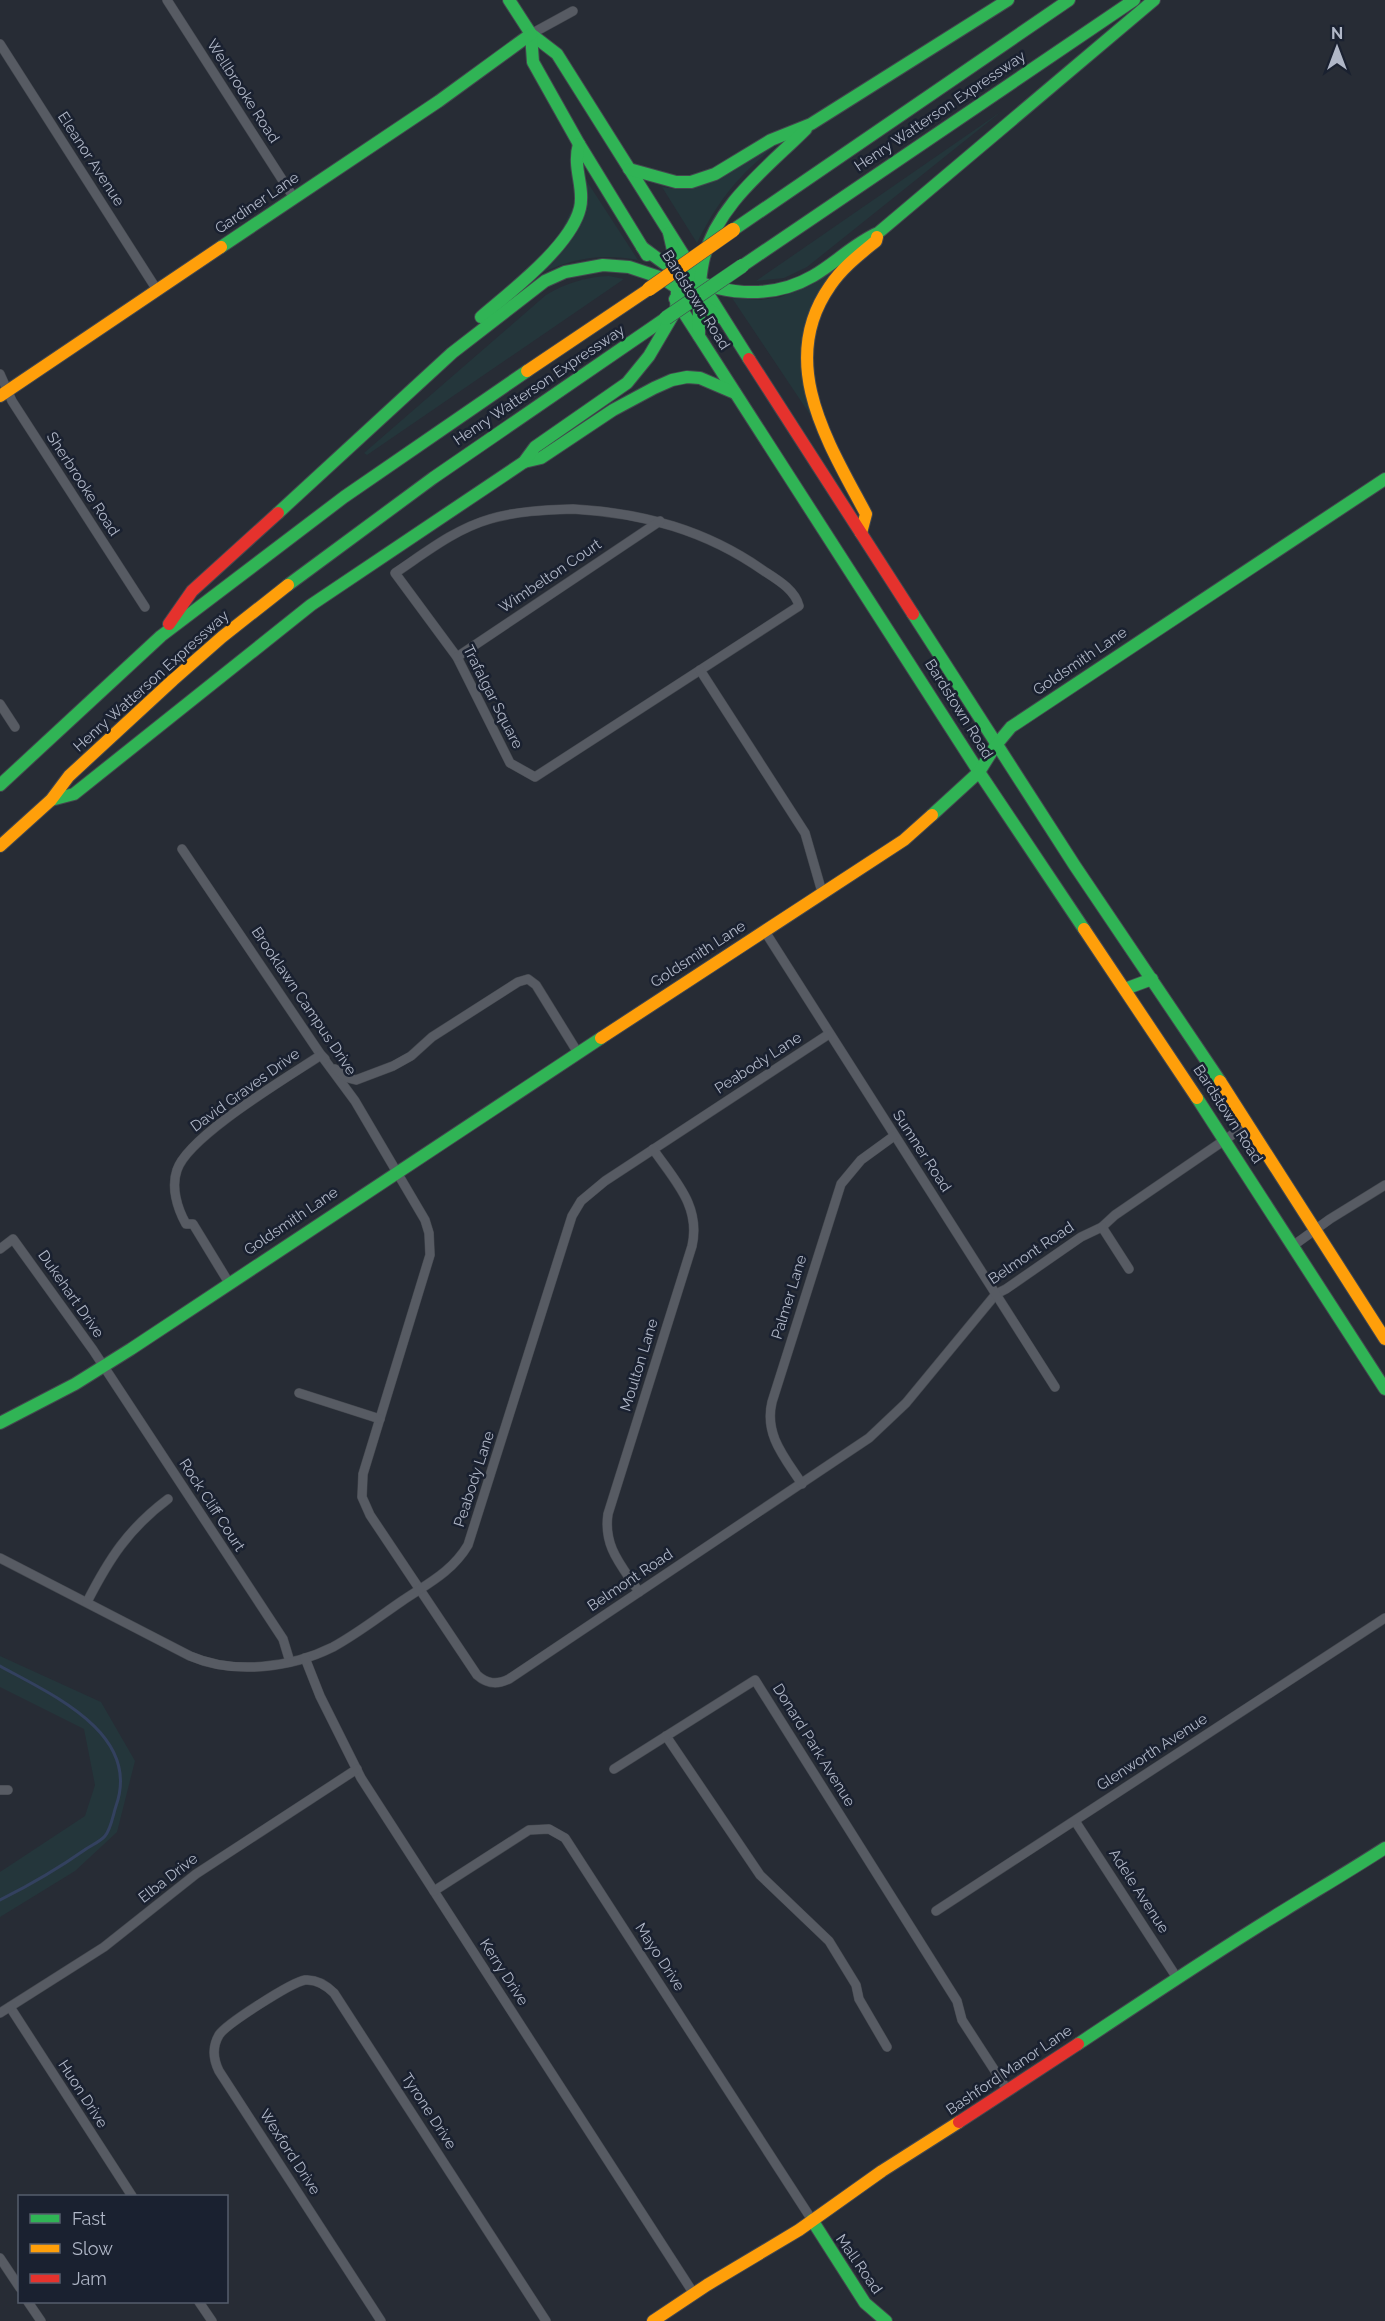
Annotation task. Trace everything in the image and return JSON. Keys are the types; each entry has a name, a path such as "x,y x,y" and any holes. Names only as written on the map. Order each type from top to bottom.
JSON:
{"main road":[{"name":"Bardstown Road","path":"509,0 531,34 556,54 996,745 1248,1124 1385,1339"},
{"path":"629,169 662,180 691,182 715,174 771,140 811,124 1008,0"},
{"name":"Henry Watterson Expressway","path":"0,785 161,636 363,483 1069,0"},
{"name":"Henry Watterson Expressway","path":"0,846 51,800 69,776 173,680 222,637 308,569 394,505 1134,0"},
{"path":"642,247 678,272 731,291 760,293 791,286 812,276 861,239 878,232 1154,0"},
{"name":"Gardiner Lane","path":"4,394 463,84 531,34"},
{"name":"Bardstown Road","path":"531,34 533,62 579,144 642,247 979,772 1225,1140 1385,1389"},
{"path":"699,336 700,281 710,240 731,207 755,179 811,124"},
{"path":"452,352 455,341 560,244 571,230 579,210 581,195 575,164 579,144"},
{"path":"861,533 866,514 812,405 805,356 814,316 825,291 876,241 878,232"},
{"path":"51,800 74,795 311,605 524,462 535,447 627,383 649,356 676,310 678,272 669,233"},
{"path":"161,636 192,591 452,352 545,281 565,272 603,265 629,267 662,278 722,318"},
{"path":"524,462 541,458 638,397 674,379 710,380 735,393"},
{"name":"Goldsmith Lane","path":"0,1423 103,1367 396,1172 904,840 979,772 1011,727 1385,479"},
{"path":"1125,989 1152,979"},
{"name":"Bashford Manor Lane","path":"653,2321 753,2259 882,2170 1008,2091 1178,1978 1385,1848"},
{"name":"Mall Road","path":"812,2220 820,2237 865,2304 886,2321"}],"street":[{"name":"Wellbrooke Road","path":"167,0 294,198"},
{"path":"531,34 573,11"},
{"name":"Eleanor Avenue","path":"0,44 157,290"},
{"name":"Sherbrooke Road","path":"0,374 4,394 12,401 145,607"},
{"name":"Trafalgar Square","path":"573,509 608,511 660,521 698,534 725,546 758,566 797,597 799,606 535,777 510,763 457,657 395,573 441,542 474,524 501,516 532,511 573,509"},
{"name":"Wimbelton Court","path":"457,657 660,521"},
{"path":"700,670 806,833 822,892"},
{"path":"0,704 15,727"},
{"name":"Brooklawn Campus Drive","path":"182,849 321,1055 355,1101 396,1172"},
{"name":"Sumner Road","path":"764,930 1055,1388"},
{"name":"David Graves Drive","path":"229,1283 193,1224 186,1224 183,1220 175,1194 176,1172 188,1151 213,1128 321,1055 348,1078 356,1080 393,1066 411,1056 432,1037 518,982 528,979 536,984 578,1053"},
{"name":"Peabody Lane","path":"0,1558 200,1660 228,1666 256,1666 290,1662 319,1653 347,1638 454,1565 468,1545 576,1208 591,1191 829,1034"},
{"name":"Belmont Road","path":"396,1172 425,1220 431,1246 427,1266 363,1474 362,1497 370,1515 477,1675 492,1683 499,1683 802,1484 885,1426 996,1294 1081,1237 1102,1227 1115,1215 1248,1124"},
{"name":"Palmer Lane","path":"802,1484 776,1444 771,1432 769,1421 772,1402 841,1184 861,1160 894,1136"},
{"name":"Moulton Lane","path":"639,1592 614,1555 608,1540 606,1529 608,1514 692,1246 694,1227 688,1200 653,1149"},
{"path":"1294,1245 1385,1185"},
{"path":"1102,1227 1129,1269"},
{"name":"Dukehart Drive","path":"0,1249 13,1239 61,1303 103,1367"},
{"name":"Rock Cliff Court","path":"103,1367 283,1640 290,1662"},
{"path":"299,1393 380,1419"},
{"path":"87,1602 111,1557 126,1537 148,1514 168,1499"},
{"name":"Glenworth Avenue","path":"936,1911 1385,1618"},
{"name":"Kerry Drive","path":"305,1658 320,1696 357,1769 694,2294"},
{"name":"Donard Park Avenue","path":"666,1736 755,1680 957,2001 962,2020 1008,2091"},
{"path":"614,1769 666,1736 760,1875 829,1941 856,1985 858,1999 887,2047"},
{"name":"Elba Drive","path":"0,2013 104,1947 196,1874 357,1769"},
{"name":"Adele Avenue","path":"1075,1821 1178,1978"},
{"name":"Mayo Drive","path":"434,1891 529,1830 549,1829 565,1838 812,2220"},
{"name":"Tyrone Drive","path":"256,2007 292,1985 307,1980 321,1983 334,1993 546,2321"},
{"name":"Huon Drive","path":"10,2007 131,2195"},
{"name":"Wexford Drive","path":"256,2007 218,2036 214,2051 216,2064 381,2321"},
{"path":"0,2258 18,2285"},
{"path":"29,2303 40,2321"},
{"path":"200,2303 212,2321"}],"shaded area":[{"path":"1002,111 807,267 784,278 756,281"},
{"path":"775,146 739,179 721,201 697,243 662,187 678,189"},
{"path":"586,180 638,260 612,257 588,258 563,264 540,274"},
{"path":"830,273 813,305 811,416 732,298 761,300 781,297"},
{"path":"609,276 624,279 367,455 364,453 546,295 576,281"},
{"path":"0,1656 101,1702 135,1761 117,1832 75,1871 0,1917 0,1872 85,1816 95,1785 84,1729 0,1687"}],"waterway":[{"path":"0,1666 66,1703 86,1719 104,1737 116,1757 121,1780 112,1822 103,1838 44,1876 0,1900"}],"traffic: fast":[{"path":"509,0 531,34 557,54 749,359"},
{"path":"629,169 676,182 691,182 715,174 771,140 811,124 1008,0"},
{"path":"733,230 1069,0"},
{"path":"742,266 1134,0"},
{"path":"642,247 692,279 726,290 762,292 796,284 813,276 878,233 1154,0"},
{"path":"221,247 439,101 531,34"},
{"path":"531,34 533,62 579,144 647,255"},
{"path":"699,336 701,271 709,242 719,223 744,189 806,129"},
{"path":"481,317 523,282 552,253 574,223 581,200 577,161 579,144"},
{"path":"51,800 74,794 311,605 524,462 535,447 627,383 649,356 676,310 678,272 669,233"},
{"path":"278,513 452,353 545,281 565,272 603,265 629,267 662,278 722,318"},
{"path":"666,318 742,266"},
{"path":"675,299 979,772 1084,929"},
{"path":"288,585 433,478 666,318"},
{"path":"0,785 161,636 344,497 527,371"},
{"path":"524,462 541,458 613,410 672,380 687,377 700,378 735,393"},
{"path":"932,815 979,772 1011,727 1385,479"},
{"path":"913,614 1075,866 1220,1081"},
{"path":"1125,989 1152,979"},
{"path":"0,1423 75,1384 131,1349 601,1038"},
{"path":"1197,1098 1385,1389"},
{"path":"1078,2044 1231,1943 1385,1848"},
{"path":"812,2220 865,2303 886,2321"}],"traffic: slow":[{"path":"649,289 733,230"},
{"path":"861,533 866,514 837,460 814,403 808,374 808,344 815,315 830,286 845,268 876,241 877,237"},
{"path":"0,396 221,247"},
{"path":"527,371 649,289"},
{"path":"0,846 51,800 69,776 173,680 222,637 288,585"},
{"path":"601,1038 904,840 932,815"},
{"path":"1084,929 1197,1098"},
{"path":"1220,1081 1385,1339"},
{"path":"653,2321 707,2285 799,2230 882,2171 959,2122"}],"traffic: jam":[{"path":"749,359 913,614"},
{"path":"169,624 192,591 278,513"},
{"path":"959,2122 1078,2044"}]}
